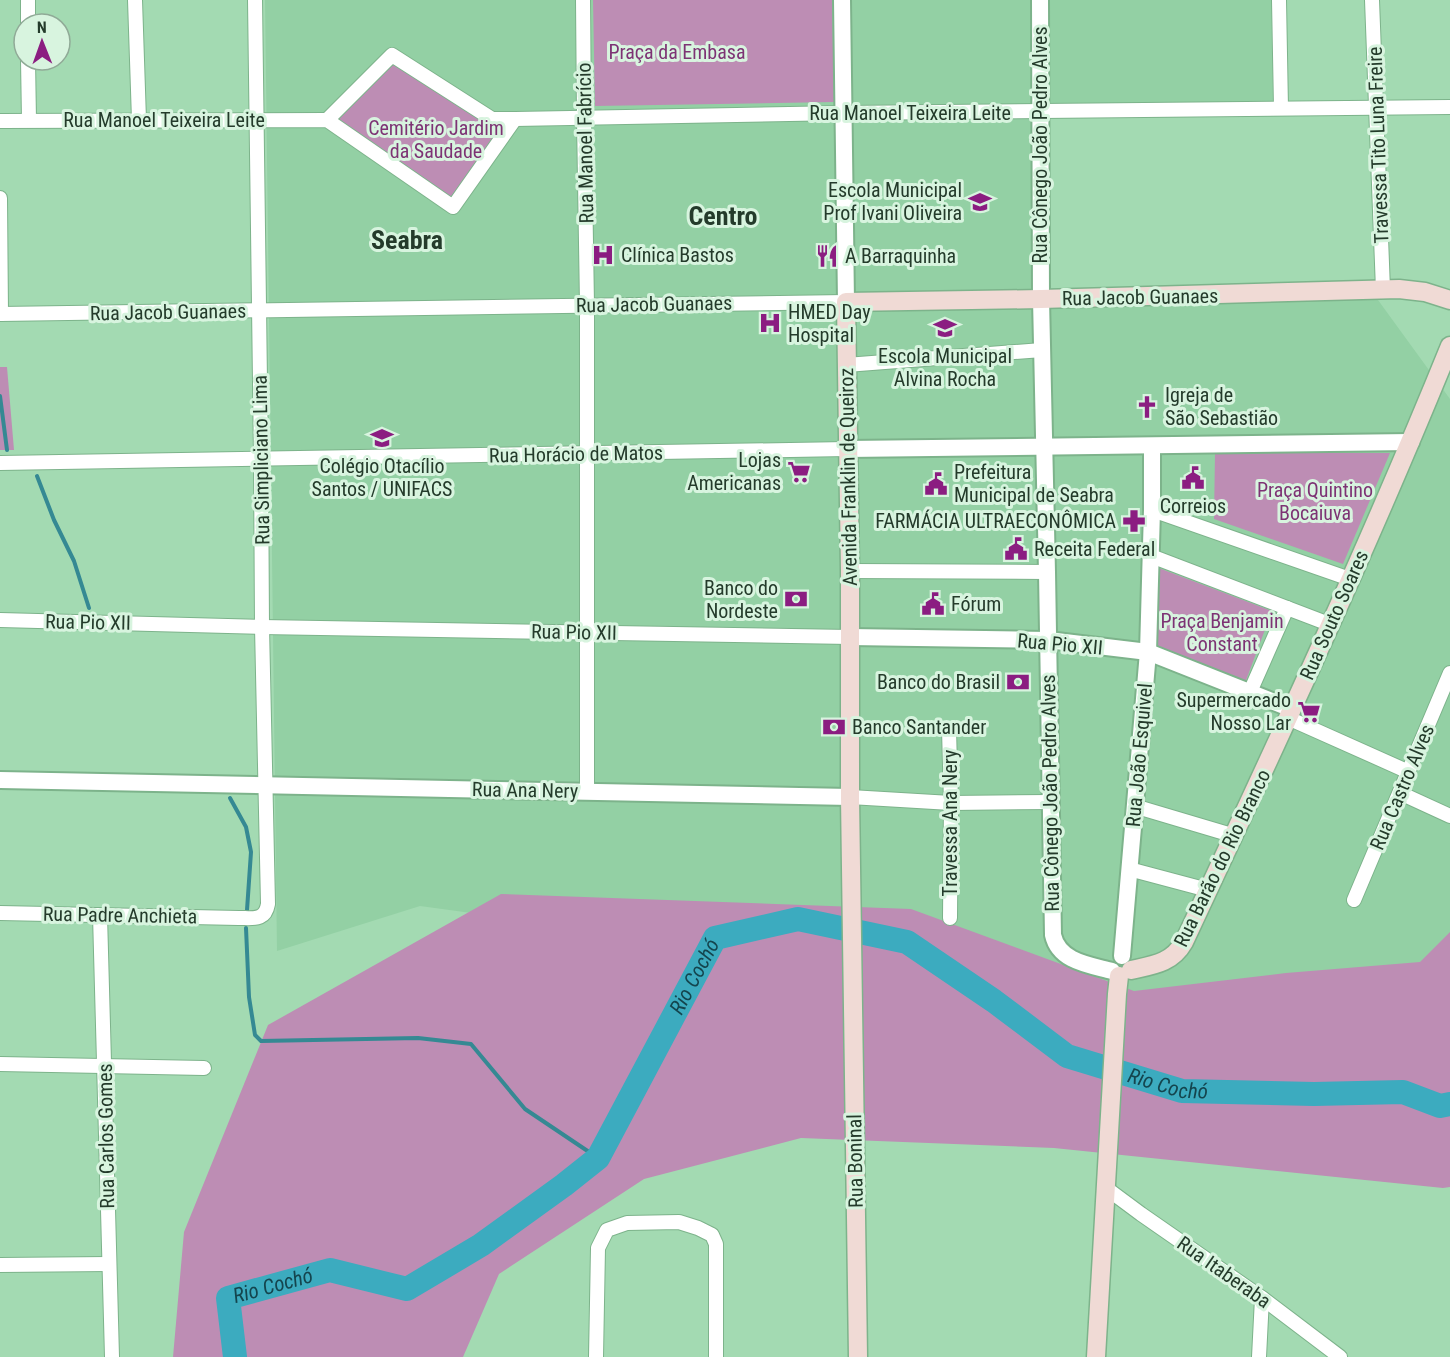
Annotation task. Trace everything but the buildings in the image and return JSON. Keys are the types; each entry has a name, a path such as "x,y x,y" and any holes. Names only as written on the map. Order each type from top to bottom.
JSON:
{"main road":[{"name":"Rua Jacob Guanaes","path":"846,302 1383,290 1425,292 1447,301"},
{"name":"Avenida Franklin de Queiroz","path":"846,302 852,882"},
{"name":"Rua Souto Soares","path":"1290,714 1411,442 1450,346"},
{"name":"Rua Barão do Rio Branco","path":"1120,973 1160,963 1179,952 1290,714"},
{"name":"Rua Boninal","path":"852,882 858,1357"},
{"path":"1096,1357 1120,973"}],"street":[{"path":"135,0 139,120"},
{"name":"Rua Simpliciano Lima","path":"255,0 262,627 268,904 267,912 260,918"},
{"name":"Rua Manoel Fabrício","path":"583,0 587,305 587,790"},
{"name":"Avenida Franklin de Queiroz","path":"842,0 846,302"},
{"name":"Rua Cônego João Pedro Alves","path":"1040,0 1041,299 1053,935 1060,952 1120,973"},
{"path":"1279,0 1281,108"},
{"name":"Travessa Tito Luna Freire","path":"1372,0 1383,290"},
{"name":"Rua Manoel Teixeira Leite","path":"0,121 327,120 392,55 492,118 515,120 844,113 1450,107"},
{"path":"28,72 29,120"},
{"path":"327,120 453,207 515,120"},
{"path":"0,198 0,314"},
{"name":"Rua Jacob Guanaes","path":"0,314 846,302"},
{"path":"846,365 1042,350"},
{"path":"1152,446 1411,442"},
{"name":"Rua Horácio de Matos","path":"0,463 1152,446"},
{"name":"Rua João Esquivel","path":"1120,973 1148,652 1152,446"},
{"path":"1152,510 1350,579"},
{"path":"1150,556 1329,624"},
{"path":"850,571 1047,572"},
{"path":"1250,692 1287,608"},
{"name":"Rua Pio XII","path":"0,620 262,627 1048,640 1148,652"},
{"path":"1148,652 1250,692 1409,772"},
{"name":"Rua Castro Alves","path":"1354,900 1450,673"},
{"name":"Travessa Ana Nery","path":"949,729 950,918"},
{"name":"Rua Ana Nery","path":"0,780 266,787 587,790 850,797 951,803 1050,802"},
{"path":"1400,793 1450,816"},
{"path":"1134,806 1235,836"},
{"path":"1129,869 1208,890"},
{"name":"Rua Padre Anchieta","path":"0,913 260,918"},
{"name":"Rua Carlos Gomes","path":"100,915 112,1357"},
{"path":"0,1064 204,1068"},
{"name":"Rua Itaberaba","path":"1106,1181 1141,1214 1262,1298 1340,1357"},
{"path":"596,1357 598,1248 607,1230 627,1223 679,1222 712,1235 716,1244 716,1357"},
{"path":"0,1266 110,1264"},
{"path":"1259,1357 1262,1298"}],"shaded area":[{"path":"265,0 1271,0 1273,104 1045,116 1045,292 1370,289 1450,399 1450,974 1109,999 420,906 277,951"}],"green space":[{"name":"Praça da Embasa","path":"593,0 832,0 834,102 595,106"},
{"name":"Cemitério Jardim da Saudade","path":"392,59 501,132 452,202 332,118"},
{"path":"0,367 7,367 14,450 0,450"},
{"name":"Praça Quintino Bocaiuva","path":"1215,453 1390,453 1343,564 1214,519"},
{"name":"Praça Benjamin Constant","path":"1156,567 1272,611 1245,683 1156,648"},
{"path":"501,894 911,909 1134,991 1286,973 1420,962 1450,932 1450,1187 1054,1148 801,1138 644,1179 499,1274 463,1357 173,1357 184,1232 268,1025"}],"waterway":[{"path":"0,396 7,450"},
{"path":"37,476 54,520 74,561 89,608"},
{"path":"230,798 246,827 251,852 247,910"},
{"name":"Rio Cochó","path":"235,1357 228,1298 330,1270 407,1289 481,1245 564,1185 598,1158 715,938 798,919 907,942 994,1001 1067,1056 1182,1091 1314,1094 1403,1092 1440,1106 1450,1104"},
{"path":"246,928 249,997 255,1035 261,1041 418,1038 471,1044 525,1109 598,1158"}],"place":[{"name":"Escola Municipal Prof Ivani Oliveira","path":"980,202"},
{"name":"Clínica Bastos","path":"603,255"},
{"name":"A Barraquinha","path":"827,256"},
{"name":"HMED Day Hospital","path":"770,323"},
{"name":"Escola Municipal Alvina Rocha","path":"945,328"},
{"name":"Igreja de São Sebastião","path":"1147,407"},
{"name":"Colégio Otacílio Santos / UNIFACS","path":"382,438"},
{"name":"Lojas Americanas","path":"799,472"},
{"name":"Correios","path":"1193,478"},
{"name":"Prefeitura Municipal de Seabra","path":"936,484"},
{"name":"FARMÁCIA ULTRAECONÔMICA","path":"1134,521"},
{"name":"Receita Federal","path":"1016,549"},
{"name":"Banco do Nordeste","path":"796,599"},
{"name":"Fórum","path":"933,604"},
{"name":"Banco do Brasil","path":"1018,682"},
{"name":"Supermercado Nosso Lar","path":"1309,712"},
{"name":"Banco Santander","path":"834,727"}],"district":[{"name":"Centro","path":"723,216"},
{"name":"Seabra","path":"407,240"}]}
